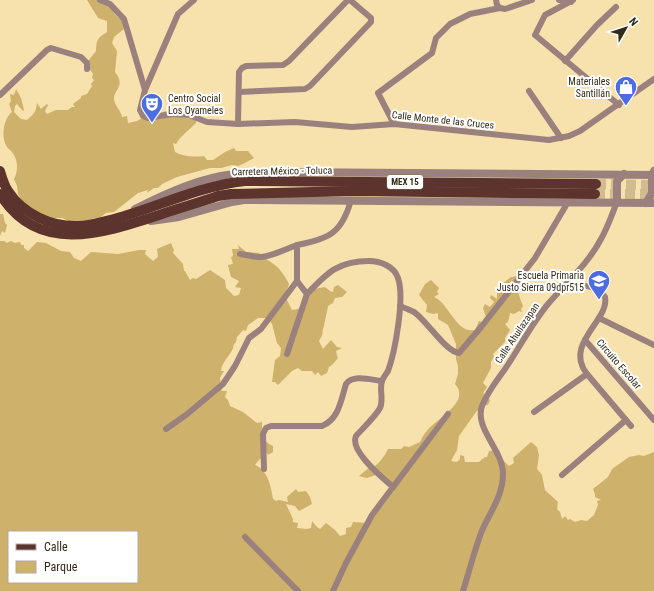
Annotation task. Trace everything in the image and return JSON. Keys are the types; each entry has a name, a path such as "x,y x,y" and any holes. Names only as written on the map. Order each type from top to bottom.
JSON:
{"main road":[{"name":"Carretera México - Toluca","path":"0,171 5,186 12,196 28,211 40,218 58,225 78,226 117,218 214,186 245,181 595,189 242,193 218,196 132,224 86,235 73,236 52,233 35,227 25,221 10,208 0,194"}],"street":[{"path":"100,0 110,4 124,19 145,90"},
{"path":"145,90 178,14 194,0"},
{"path":"238,124 239,72 242,68 246,66 283,65 289,61 349,0 371,18 371,22 310,86 305,89 239,92"},
{"path":"496,0 500,8"},
{"path":"394,124 378,93 432,53 436,38 450,24 470,14 500,8 505,9 532,0"},
{"path":"559,0 572,1"},
{"path":"572,1 545,15 535,35 619,105"},
{"path":"565,61 597,25 616,7"},
{"path":"0,95 47,50 51,48 84,59 87,63 86,69"},
{"name":"Calle Monte de las Cruces","path":"145,90 140,110 143,116 148,118 172,114 189,116 207,122 238,124 295,122 352,127 394,124 549,140 561,138 580,131 654,79"},
{"path":"528,91 561,138"},
{"path":"117,218 187,185 223,176 242,174 277,172 653,173 650,203 244,200 179,217 132,224"},
{"path":"617,202 617,181 624,174"},
{"path":"240,254 260,257 271,255 297,245 315,242 332,234 345,217 351,200"},
{"path":"400,306 415,313 432,329 451,351 459,353 535,258 568,202"},
{"name":"Calle Ahuilazapan","path":"463,591 482,530 501,492 503,479 502,462 484,428 481,408 492,387 538,318 599,242 617,202"},
{"path":"166,429 186,415 222,384 235,366 249,338 261,329 297,281 297,245"},
{"path":"287,354 307,294 328,274 342,265 352,262 376,261 386,265 395,273 398,278 400,291 400,306 395,345 388,372 382,381 382,403 380,409 356,436 354,441 362,457 393,487"},
{"path":"297,281 307,294"},
{"path":"562,290 581,284 600,292 606,297 606,301 599,318 585,340 579,361 582,368 631,426"},
{"path":"599,318 654,345"},
{"name":"Circuito Escolar","path":"585,340 654,420"},
{"path":"534,412 587,374"},
{"path":"264,469 263,434 266,428 271,426 322,426 334,418 348,381 354,378 382,381"},
{"path":"333,591 346,563 372,515 448,414"},
{"path":"562,475 626,420"},
{"path":"245,537 298,591"}],"green space":[{"path":"87,0 107,0 115,14 122,20 124,29 114,37 112,43 117,51 115,72 120,84 114,99 122,117 127,116 128,123 137,121 147,115 150,117 166,111 167,114 196,119 196,123 180,138 176,144 173,143 175,152 189,156 204,156 207,160 213,160 234,148 236,151 248,151 254,158 238,166 232,165 221,168 210,168 177,177 147,193 148,190 138,193 114,212 106,213 98,219 94,218 88,221 71,222 62,218 45,218 25,205 18,194 14,179 17,164 13,154 4,141 5,122 12,112 9,104 11,101 10,94 14,95 16,89 21,98 24,110 23,111 17,104 14,112 21,119 27,120 34,113 37,103 41,109 47,104 48,105 45,111 47,114 56,110 68,110 75,107 73,104 81,98 81,96 87,94 94,80 92,78 93,74 89,68 90,63 88,61 96,51 98,40 107,32 107,21 98,18"},
{"path":"0,214 3,214 7,225 5,233 2,231 0,236"},
{"path":"0,241 7,243 11,241 15,243 20,242 21,245 24,245 24,248 28,251 37,242 46,243 61,251 70,252 74,258 81,261 91,252 118,254 146,250 145,254 153,261 158,257 157,249 171,243 174,250 173,253 183,264 184,271 190,280 193,278 196,279 210,270 225,280 226,288 234,296 239,295 241,288 235,287 239,281 231,277 228,265 233,264 231,257 233,256 232,249 239,249 238,245 246,252 259,253 280,270 289,284 285,296 292,310 303,308 313,289 325,287 333,292 334,287 338,285 347,292 342,297 335,298 333,303 328,306 319,341 323,349 331,340 337,347 342,348 336,351 338,358 329,367 327,373 321,376 318,372 315,375 312,371 302,371 298,368 292,371 278,385 275,382 272,382 275,360 280,356 281,348 277,343 272,324 269,320 265,318 258,318 248,325 246,331 243,330 237,337 232,351 222,367 221,371 224,371 220,378 222,391 227,391 225,397 230,406 243,412 257,423 262,422 262,433 264,439 273,446 273,452 268,455 267,453 261,453 261,458 255,465 259,467 266,475 270,484 273,499 276,501 279,500 288,502 287,497 296,489 298,492 306,491 312,504 299,511 295,506 286,504 293,522 298,523 297,528 311,528 312,521 320,529 326,523 340,536 346,534 346,528 351,527 353,522 367,523 372,513 377,513 394,491 376,475 367,478 359,476 370,467 373,468 380,462 388,449 401,449 404,446 409,447 420,442 428,429 449,411 457,401 459,390 455,384 458,374 456,344 448,325 438,319 438,313 433,314 426,312 427,305 419,295 425,284 431,280 439,288 437,292 439,294 434,297 444,305 458,323 468,330 475,330 479,321 482,322 486,317 483,308 485,304 490,307 494,302 490,298 491,295 497,299 497,288 511,277 519,275 518,290 523,306 521,309 522,312 519,311 514,314 510,313 508,322 505,324 510,330 505,338 505,342 493,354 494,357 491,362 491,368 483,383 487,387 483,393 490,400 488,405 484,405 476,412 459,436 457,450 451,461 457,462 460,459 460,455 464,456 465,462 479,462 487,457 489,451 499,450 503,460 509,466 514,463 513,458 531,442 537,447 539,455 537,469 542,475 545,490 558,502 557,509 560,512 562,519 565,516 568,520 570,519 575,522 581,520 587,521 594,515 598,505 597,501 601,500 595,497 593,489 608,477 612,469 629,457 639,455 644,456 654,452 654,591 0,591"}],"tunnel":[{"path":"596,184 654,185"},
{"path":"595,194 654,194"}],"place":[{"name":"Materiales Santillán","path":"626,106"},
{"name":"Centro Social Los Oyameles","path":"152,124"},
{"name":"Escuela Primaria Justo Sierra 09dpr515","path":"599,300"}]}
